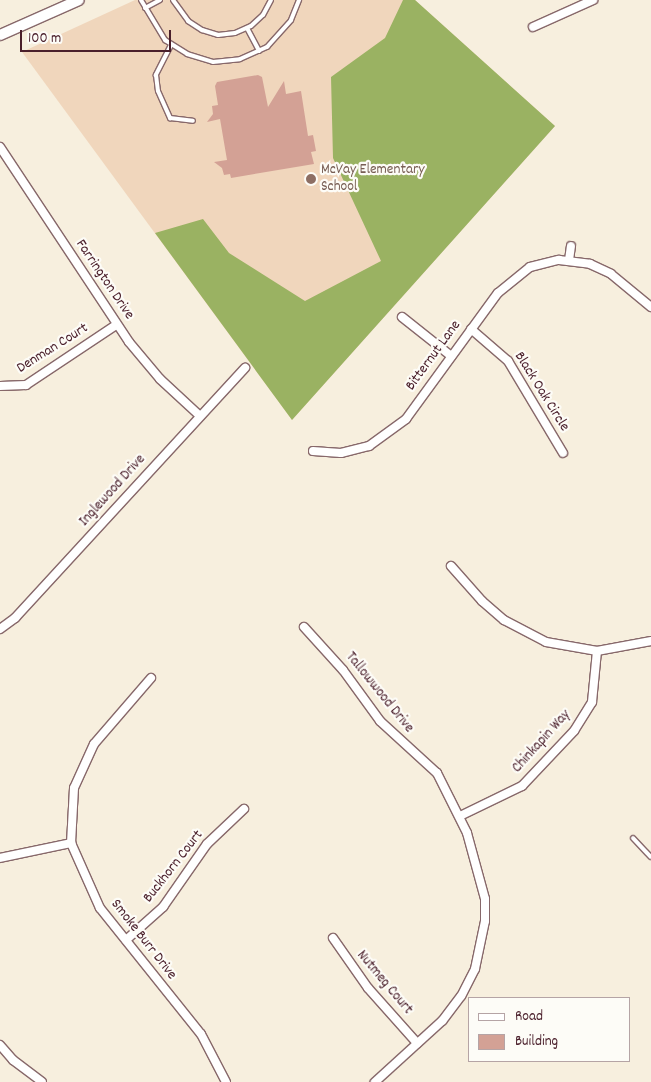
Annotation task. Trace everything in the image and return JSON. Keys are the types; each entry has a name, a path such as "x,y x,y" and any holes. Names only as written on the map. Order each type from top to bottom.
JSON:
{"street":[{"path":"0,35 79,0"},
{"path":"533,27 594,0"},
{"name":"Farrington Drive","path":"0,147 116,325 160,379 200,416"},
{"path":"569,260 571,246"},
{"name":"Bitternut Lane","path":"313,451 341,453 369,446 406,419 498,293 521,272 539,263 569,260 590,264 611,274 651,307"},
{"path":"402,317 451,356"},
{"name":"Denman Court","path":"0,386 26,385 116,325"},
{"name":"Black Oak Circle","path":"471,329 508,362 563,453"},
{"name":"Inglewood Drive","path":"0,629 15,618 245,368"},
{"path":"450,566 482,601 530,635 597,651 651,641"},
{"name":"Tallowwood Drive","path":"304,628 344,670 380,721 437,773 460,816 485,899 482,942 475,970 460,996 442,1021 375,1082"},
{"name":"Chinkapin Way","path":"460,816 522,786 574,731 592,702 597,651"},
{"name":"Smoke Burr Drive","path":"151,678 94,744 74,788 71,843 100,908 201,1034 226,1082"},
{"name":"Buckhorn Court","path":"126,940 163,907 207,844 244,809"},
{"path":"0,858 71,843"},
{"name":"Nutmeg Court","path":"333,938 368,988 417,1043"},
{"path":"0,1045 13,1060 42,1082"}],"lane":[{"path":"141,0 156,30 172,45 187,54 213,62 240,60 259,51 283,32 299,0"},
{"path":"144,8 160,0"},
{"path":"173,0 188,21 202,30 218,34 246,28 263,15 271,0"},
{"path":"246,28 259,51"},
{"path":"172,45 156,75 158,91 170,118 193,121"},
{"path":"633,838 651,858"}],"shaded area":[{"name":"McVay Elementary School","path":"135,0 415,0 555,126 292,420 22,52"}],"green space":[{"path":"403,0 415,0 555,126 292,420 155,233 203,219 229,253 305,301 381,261 333,158 331,77 385,38"}],"building":[{"path":"258,75 262,77 268,107 284,81 286,94 301,91 308,136 313,135 316,151 311,152 314,164 231,178 230,174 224,175 222,168 214,162 227,160 220,119 207,122 213,114 212,106 218,105 215,86 217,82"}],"place":[{"name":"McVay Elementary School","path":"311,179"}]}
